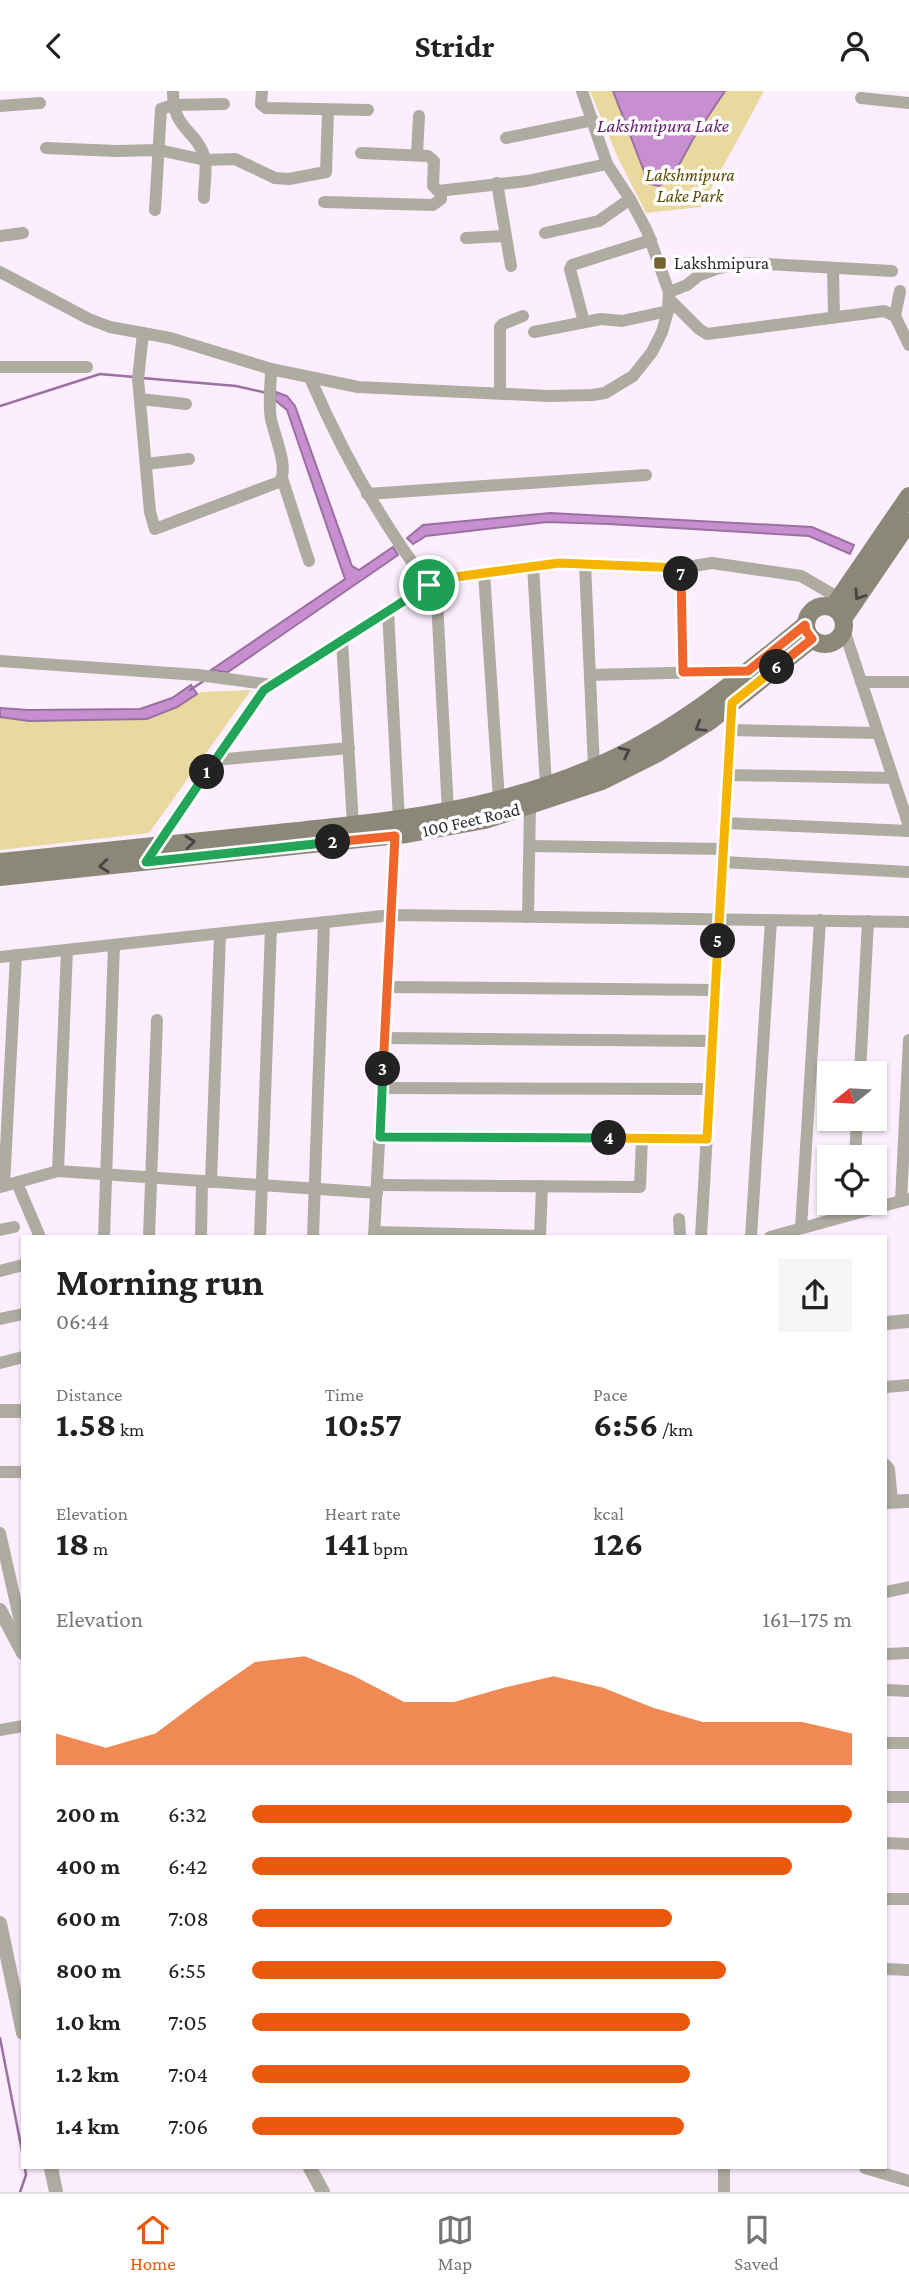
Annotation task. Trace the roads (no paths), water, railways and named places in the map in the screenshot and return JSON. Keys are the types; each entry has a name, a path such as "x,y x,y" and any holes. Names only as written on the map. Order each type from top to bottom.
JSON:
{"main road":[{"name":"100 Feet Road","path":"840,614 816,607 808,615 808,632 818,643 829,644 838,639 840,614 868,568 903,527 909,496"},
{"name":"100 Feet Road","path":"0,863 353,825 397,828 499,800 594,768 649,741 691,715 748,671 808,632"},
{"name":"100 Feet Road","path":"0,877 146,862 397,828 485,820 602,781 656,754 732,703 808,632"}],"street":[{"path":"262,91 261,104 266,108 368,110"},
{"path":"0,272 89,319 110,327 170,338 310,378 358,387 549,396 605,393 633,376 652,352 662,332 669,301 651,240 630,199 607,164 582,91"},
{"path":"866,91 861,99 909,103"},
{"path":"155,210 159,111 173,98 224,104"},
{"path":"173,98 180,124 199,145 205,160 204,198"},
{"path":"0,106 40,103"},
{"path":"46,148 159,150 205,160 235,159 275,178 289,179 324,174 328,110"},
{"path":"417,155 419,116"},
{"path":"506,138 593,120"},
{"path":"361,153 428,156 432,159 433,186 441,191 527,181 607,164"},
{"path":"497,183 511,266"},
{"path":"324,202 433,205 439,202 441,191"},
{"path":"545,233 599,221 630,199"},
{"path":"0,236 23,233"},
{"path":"466,238 505,236"},
{"path":"584,322 570,269 572,265 651,240"},
{"path":"534,332 601,319 622,321 669,301 709,272 747,263 892,271"},
{"path":"833,269 834,317"},
{"path":"900,291 895,316 909,345"},
{"path":"669,301 707,334 884,311 895,316"},
{"path":"500,393 500,327 523,316"},
{"path":"143,333 138,379 152,525 158,530 279,482 282,478"},
{"path":"0,367 86,367"},
{"path":"271,369 270,416 284,468 282,478 309,561"},
{"path":"310,378 335,435 367,494 401,546 433,583 448,812"},
{"path":"141,399 186,404"},
{"path":"146,464 189,459"},
{"path":"367,494 646,475"},
{"path":"146,862 264,690 440,579 559,563 681,568 712,563 801,576 840,614 909,826"},
{"path":"585,564 594,768"},
{"path":"533,566 546,785"},
{"path":"681,568 683,672"},
{"path":"484,573 499,800"},
{"path":"375,1235 397,828 388,611"},
{"path":"342,641 353,825"},
{"path":"0,660 198,675 273,685"},
{"path":"590,675 748,671"},
{"path":"861,682 909,682"},
{"path":"701,1235 732,703"},
{"path":"730,730 878,733"},
{"path":"215,760 349,748"},
{"path":"727,775 893,778"},
{"path":"528,917 530,806"},
{"path":"725,823 909,831"},
{"path":"530,846 723,855 909,872"},
{"path":"0,957 391,915 909,922"},
{"path":"751,1235 771,920"},
{"path":"802,1228 820,921"},
{"path":"861,1061 868,921"},
{"path":"313,1235 324,922"},
{"path":"260,1235 271,928"},
{"path":"201,1235 207,1182 220,934"},
{"path":"104,1235 114,945"},
{"path":"58,1171 67,950"},
{"path":"16,955 2,1186 58,1171 315,1189 640,1187 642,1138"},
{"path":"388,987 715,990"},
{"path":"149,1235 157,1020"},
{"path":"385,1038 712,1041"},
{"path":"887,1203 905,1200 909,1041"},
{"path":"382,1088 710,1089"},
{"path":"380,1137 707,1139"},
{"path":"17,1183 39,1235"},
{"path":"540,1235 542,1186"},
{"path":"777,1235 834,1215"},
{"path":"679,1219 680,1235"},
{"path":"0,1230 14,1227"},
{"path":"0,1271 21,1266"},
{"path":"0,1319 21,1314"},
{"path":"887,1323 909,1321"},
{"path":"0,1363 21,1358"},
{"path":"887,1387 909,1385"},
{"path":"0,1412 21,1411"},
{"path":"887,1466 889,1502 909,1501"},
{"path":"0,1472 21,1472"},
{"path":"0,1532 21,1626"},
{"path":"887,1592 909,1587"},
{"path":"0,1610 21,1649"},
{"path":"887,1654 909,1653"},
{"path":"887,1690 909,1691"},
{"path":"0,1730 21,1726"},
{"path":"887,1743 909,1743"},
{"path":"887,1797 909,1797"},
{"path":"887,1843 909,1843"},
{"path":"887,1899 909,1899"},
{"path":"0,1923 21,2023"},
{"path":"887,1969 909,1970"},
{"path":"51,2169 56,2192"},
{"path":"311,2169 323,2192"},
{"path":"724,2169 724,2192"},
{"path":"884,2171 909,2181"}],"water":[{"name":"Lakshmipura Lake","path":"613,91 725,91 693,139 672,178 659,186 649,184"},
{"path":"276,392 287,396 295,406 352,566 359,570 393,547 398,555 228,672 211,670 345,579 287,410 275,400"},
{"path":"550,513 812,527 854,545 850,554 809,536 547,522 426,536 413,544 407,538 423,525"},
{"path":"191,685 197,694 177,707 147,719 29,721 0,717 0,708 140,709 172,698"}],"waterway":[{"path":"0,406 100,374 135,377"},
{"path":"142,378 236,386 267,393"},
{"path":"190,690 205,680"},
{"path":"0,2038 21,2146"},
{"path":"20,2192 26,2175 25,2169"}],"place":[{"name":"Lakshmipura","path":"660,263"}],"park label":[{"name":"Lakshmipura Lake Park","path":"690,186"}]}
